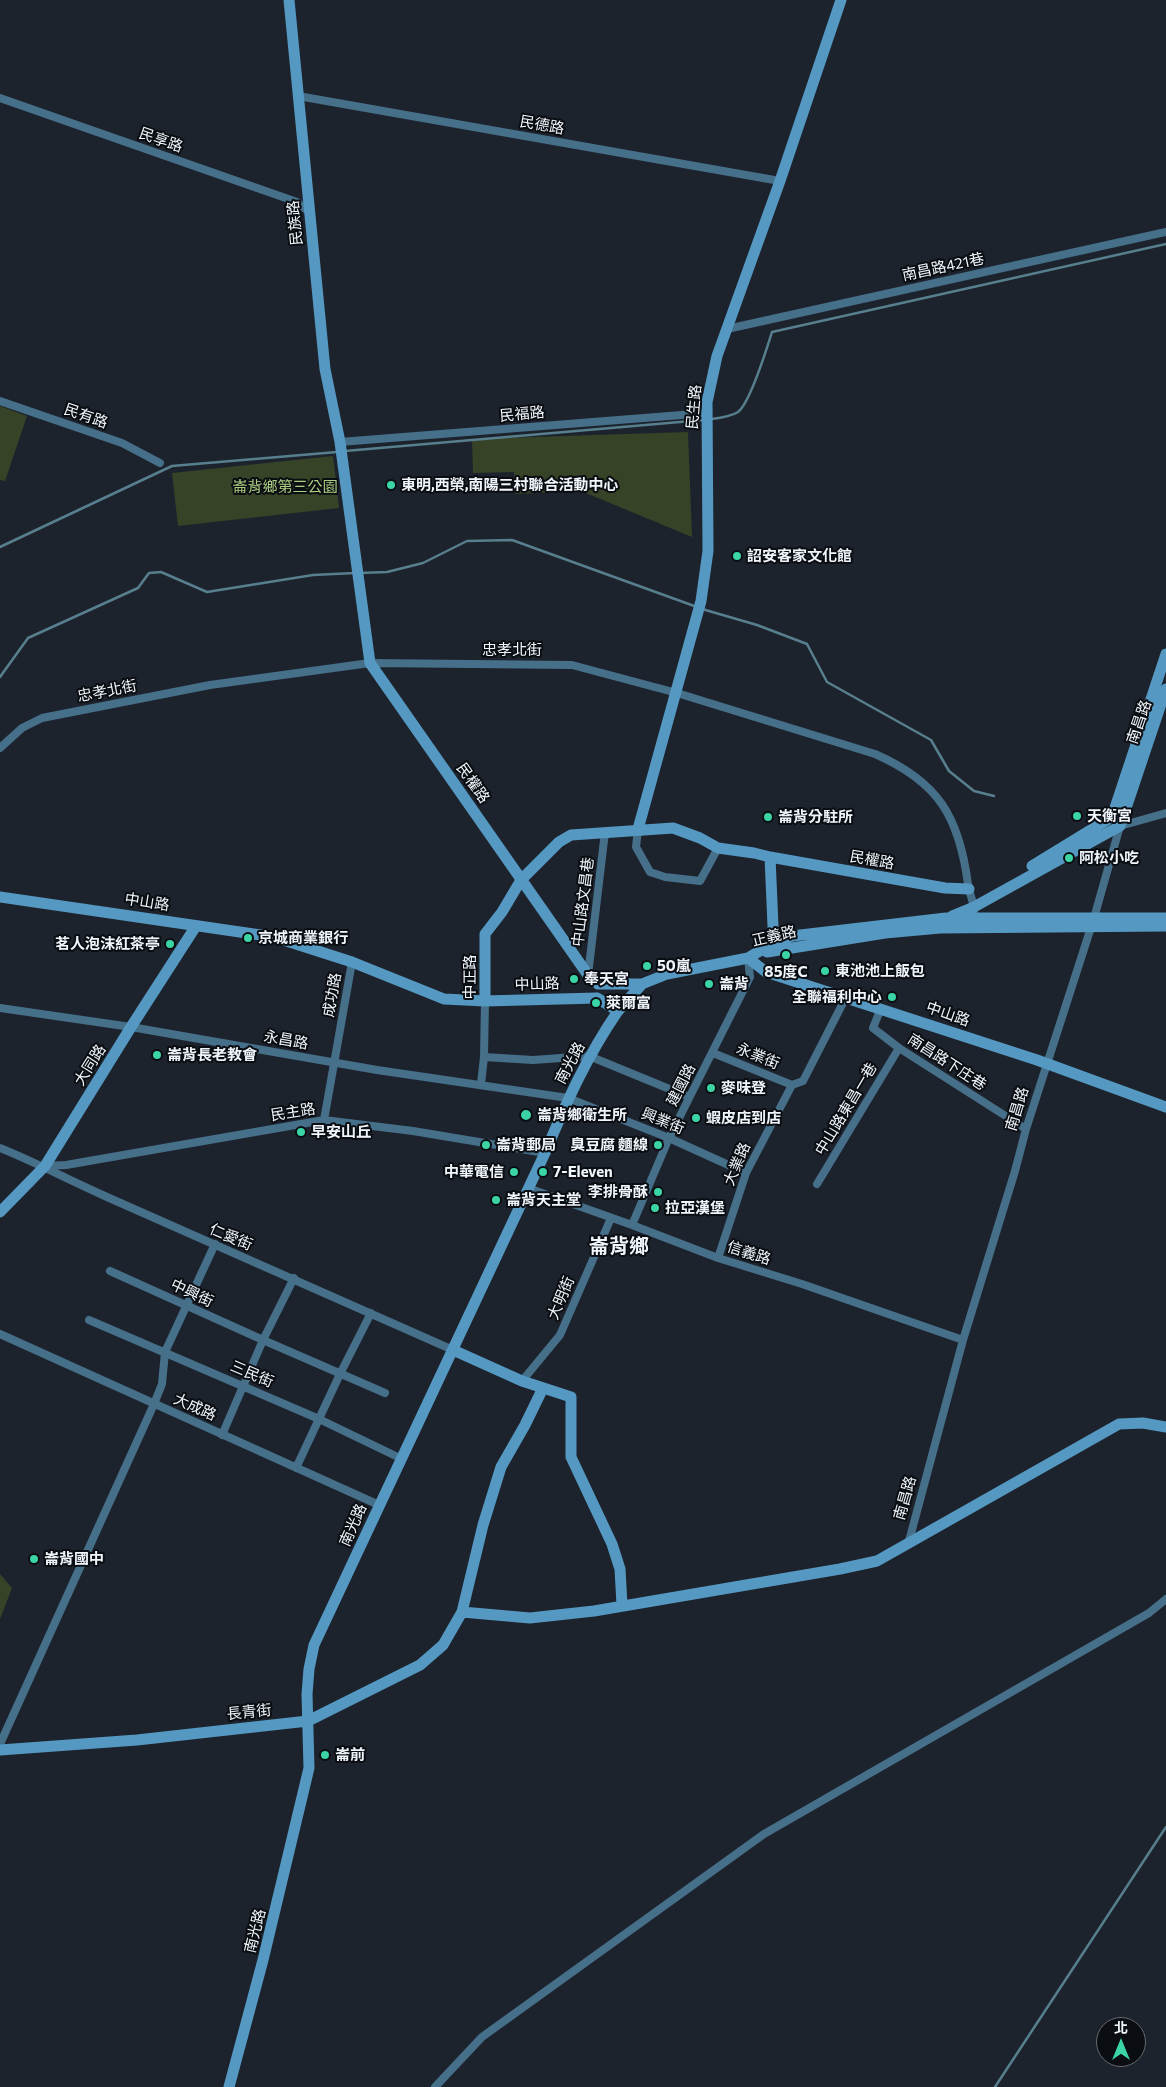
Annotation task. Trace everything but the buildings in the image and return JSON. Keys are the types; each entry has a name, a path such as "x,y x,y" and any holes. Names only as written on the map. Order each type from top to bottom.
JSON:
{"street":[{"name":"民族路","path":"289,0 324,370 340,442"},
{"name":"民生路","path":"638,829 701,601 708,551 706,412 717,356 780,181 841,0"},
{"name":"民德路","path":"298,96 780,181"},
{"name":"民享路","path":"0,98 298,202 310,212"},
{"name":"南昌路421巷","path":"727,329 1166,232"},
{"name":"民有路","path":"0,401 122,443 160,463"},
{"name":"民福路","path":"340,442 706,412"},
{"name":"民權路","path":"340,442 370,663 521,880 559,842 571,834 673,828 700,838 718,848 945,888 969,890"},
{"name":"南昌路","path":"908,1541 963,1340 1026,1129 1093,922 1116,821 1166,654"},
{"name":"忠孝北街","path":"0,748 22,728 53,715 210,685 370,663 572,665 677,693 875,754 902,765 934,792 953,821 965,864 974,917"},
{"name":"南昌路","path":"1116,821 1166,688"},
{"path":"943,923 974,917 1116,821 1166,813"},
{"path":"638,829 636,847 650,872 665,877 700,881 718,848"},
{"name":"中山路文昌巷","path":"588,975 605,832"},
{"path":"770,857 774,946"},
{"path":"521,880 588,975 598,984 642,984 667,974 748,958"},
{"name":"中正路","path":"481,1084 484,1057 485,934 502,912 521,880"},
{"name":"中山路","path":"0,896 274,937 352,962 444,999 485,1001 597,998"},
{"name":"正義路","path":"748,958 774,946 885,932 974,917 1166,926"},
{"name":"正義路","path":"1093,922 1166,918"},
{"name":"大同路","path":"0,1212 45,1166 196,926"},
{"name":"中山路","path":"748,958 766,972 881,1008 1047,1064 1166,1107"},
{"name":"建國路","path":"632,1225 669,1138 750,977 748,958"},
{"name":"成功路","path":"324,1120 352,962"},
{"path":"598,984 597,998 618,1012"},
{"name":"南光路","path":"229,2087 263,1960 309,1768 308,1677 314,1645 378,1505 402,1459 453,1350 568,1098 589,1056 618,1012 642,984"},
{"name":"大業路","path":"718,1258 746,1172 792,1085 803,1081 846,997"},
{"name":"永昌路","path":"0,1008 131,1027 334,1062 568,1098"},
{"name":"南昌路下庄巷","path":"881,1008 873,1028 899,1048 1026,1129"},
{"name":"中山路東昌一巷","path":"818,1184 899,1048"},
{"name":"永業街","path":"713,1053 792,1085"},
{"path":"484,1057 533,1060 589,1056 689,1097"},
{"name":"興業街","path":"568,1098 669,1138 746,1172"},
{"name":"民主路","path":"45,1166 66,1165 324,1120 418,1132 544,1153"},
{"name":"仁愛街","path":"0,1148 45,1166 67,1179 453,1350"},
{"path":"66,1165 67,1179"},
{"name":"信義路","path":"528,1188 718,1258 802,1284 963,1340"},
{"name":"大明街","path":"522,1381 560,1335 611,1218"},
{"path":"0,1744 154,1404 162,1384 165,1352 214,1244"},
{"name":"中興街","path":"110,1270 263,1340"},
{"path":"222,1435 263,1340 294,1278"},
{"path":"296,1468 371,1313"},
{"name":"三民街","path":"89,1320 320,1419 402,1459"},
{"name":"大成路","path":"0,1334 378,1505"},
{"path":"263,1340 385,1393"},
{"path":"453,1350 522,1381 570,1397 571,1457 612,1544 620,1570 622,1605"},
{"name":"長青街","path":"0,1750 137,1740 308,1721 420,1665 443,1645 462,1612 483,1525 501,1467 525,1425 542,1388"},
{"path":"462,1612 530,1618 594,1611 877,1561 908,1541 1119,1424 1142,1423 1166,1427"},
{"path":"435,2087 482,2037 764,1834 1149,1613 1166,1598"}],"green space":[{"path":"0,406 27,416 5,481 0,480"},
{"path":"688,432 692,537 581,491 515,494 514,472 473,473 472,439"},
{"name":"崙背鄉第三公園","path":"333,456 339,508 178,526 172,473"},
{"path":"0,1574 12,1588 0,1619"}],"waterway":[{"path":"711,419 732,415 743,407 758,375 772,332 1166,244"},
{"path":"345,451 703,420"},
{"path":"0,547 172,466 337,452"},
{"path":"360,573 387,572 423,563 467,541 512,540 697,607"},
{"path":"0,677 28,638 138,588 149,573 161,572 207,592 313,575 355,573"},
{"path":"702,609 757,625 807,644 827,682 931,740 949,771 974,791 994,796"},
{"path":"995,2087 1166,1827"}],"place":[{"name":"東明,西榮,南陽三村聯合活動中心","path":"391,485"},
{"name":"詔安客家文化館","path":"737,556"},
{"name":"天衡宮","path":"1077,816"},
{"name":"崙背分駐所","path":"768,817"},
{"name":"阿松小吃","path":"1069,858"},
{"name":"京城商業銀行","path":"248,938"},
{"name":"茗人泡沫紅茶亭","path":"170,944"},
{"name":"85度C","path":"786,955"},
{"name":"50嵐","path":"647,966"},
{"name":"東池池上飯包","path":"825,971"},
{"name":"奉天宮","path":"574,979"},
{"name":"崙背","path":"709,984"},
{"name":"全聯福利中心","path":"892,997"},
{"name":"萊爾富","path":"596,1003"},
{"name":"崙背長老教會","path":"157,1055"},
{"name":"麥味登","path":"711,1088"},
{"name":"崙背鄉衛生所","path":"526,1115"},
{"name":"蝦皮店到店","path":"696,1118"},
{"name":"早安山丘","path":"301,1132"},
{"name":"崙背郵局","path":"486,1145"},
{"name":"臭豆腐 麵線","path":"658,1145"},
{"name":"中華電信","path":"514,1172"},
{"name":"7-Eleven","path":"543,1172"},
{"name":"李排骨酥","path":"658,1192"},
{"name":"崙背天主堂","path":"496,1200"},
{"name":"拉亞漢堡","path":"655,1208"},
{"name":"崙背國中","path":"34,1559"},
{"name":"崙前","path":"325,1755"}],"district":[{"name":"崙背鄉","path":"619,1246"}]}
